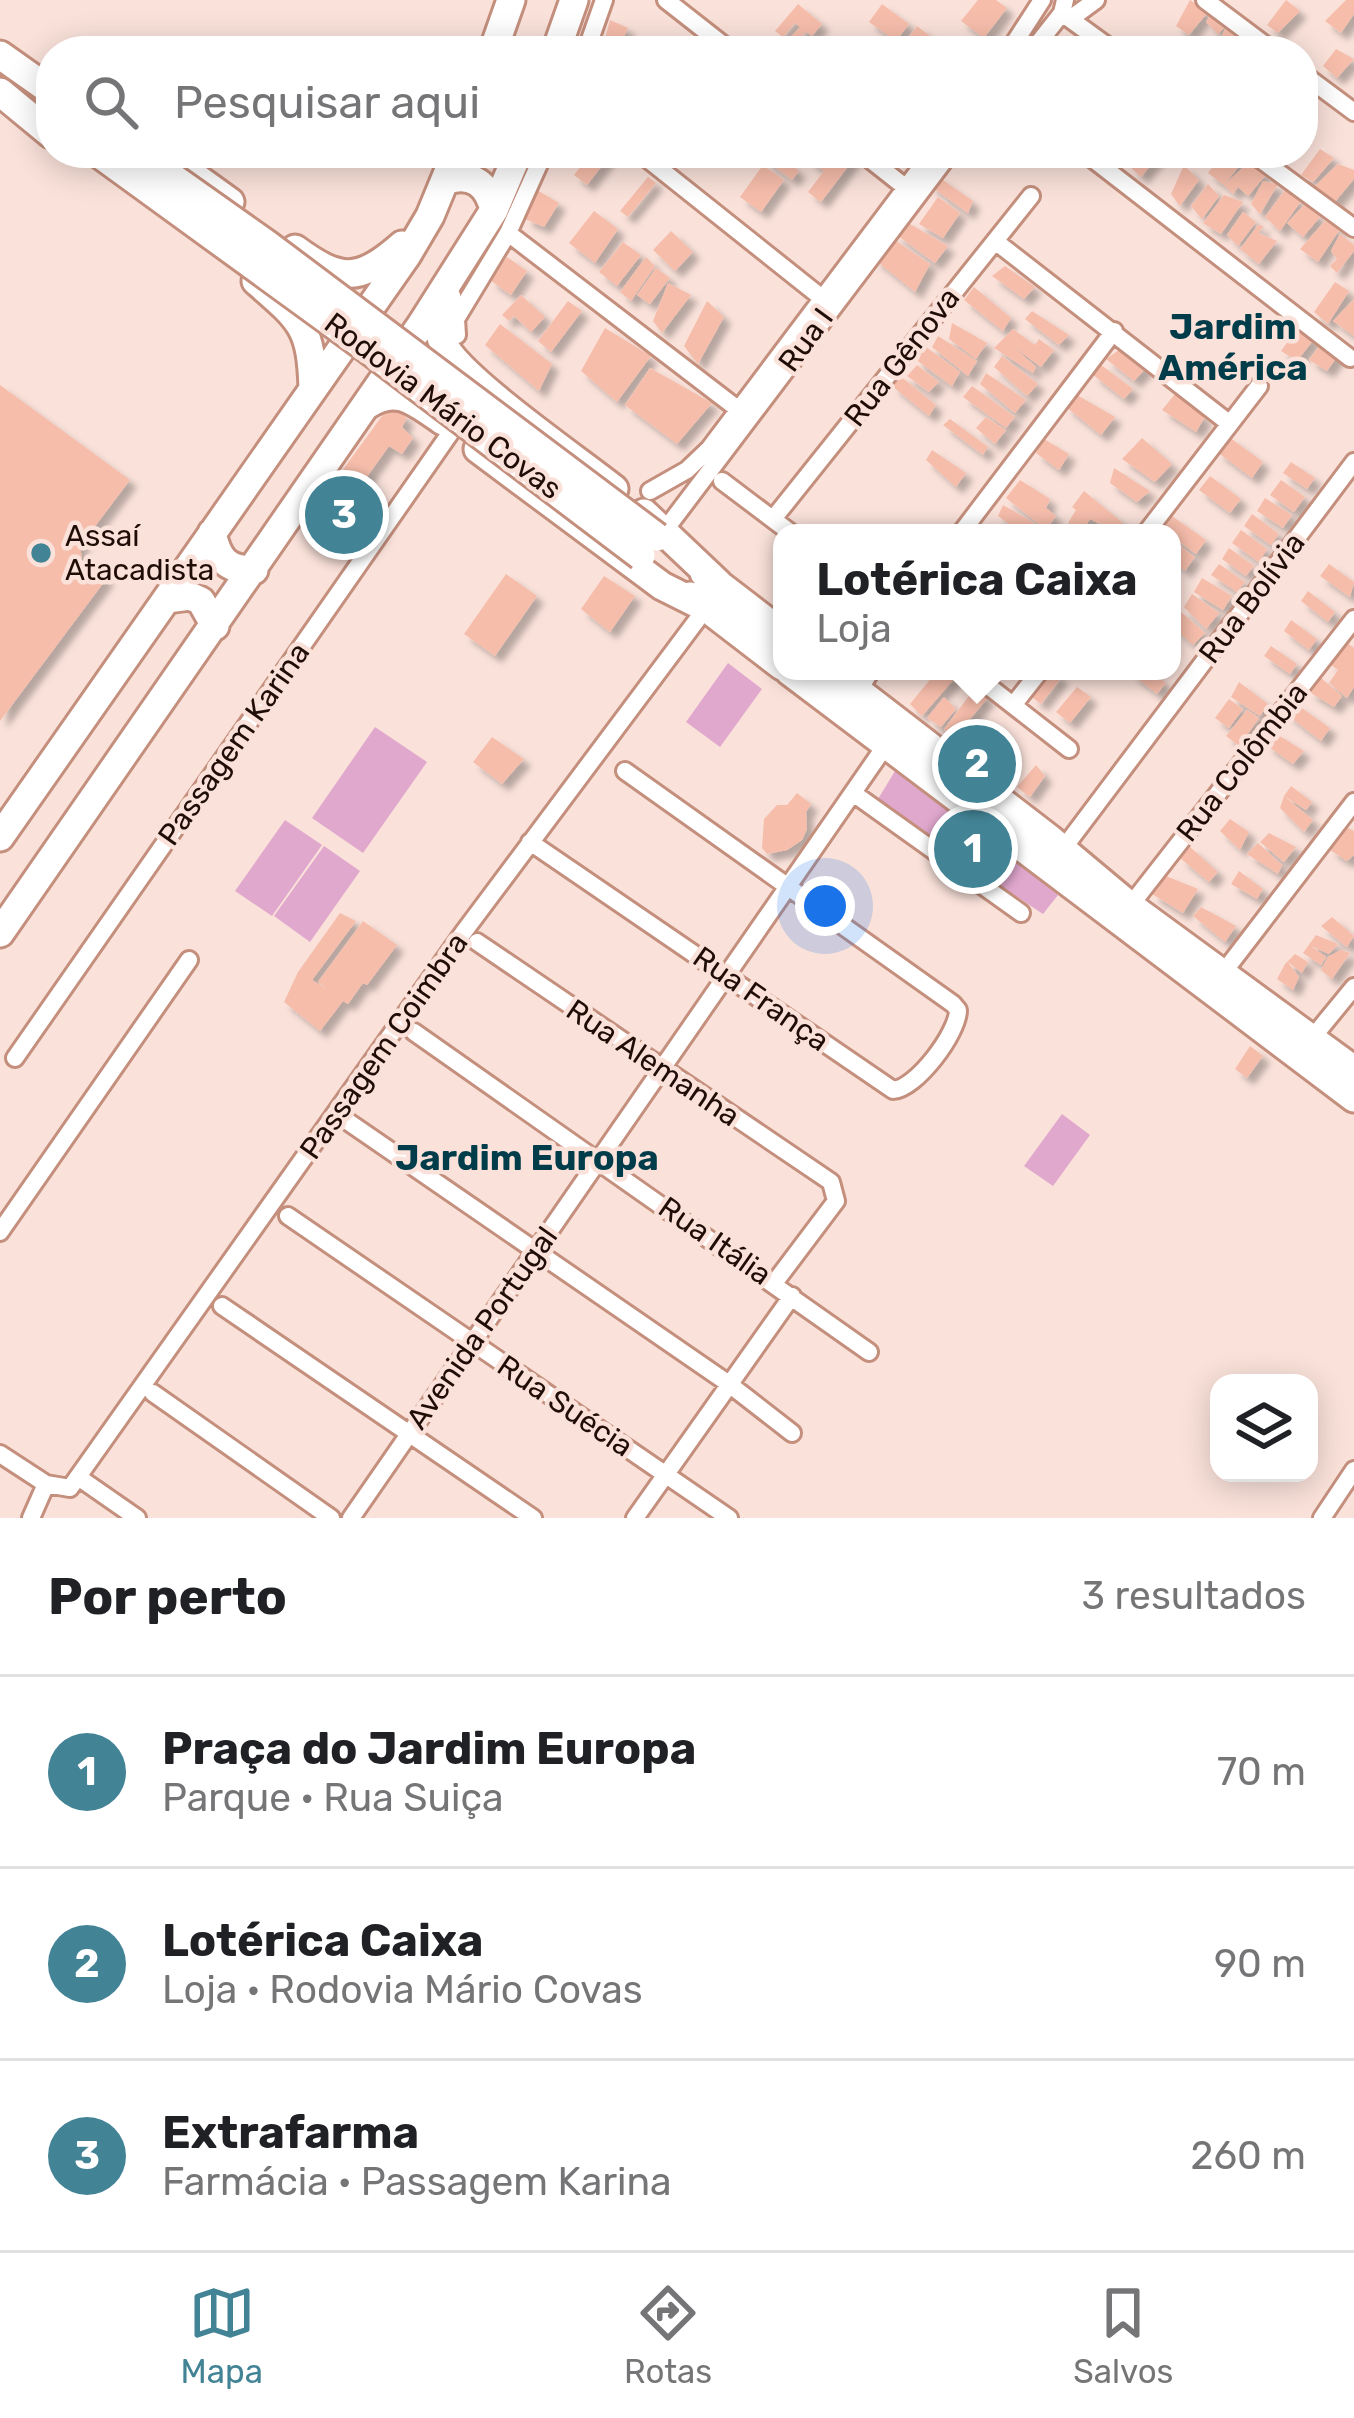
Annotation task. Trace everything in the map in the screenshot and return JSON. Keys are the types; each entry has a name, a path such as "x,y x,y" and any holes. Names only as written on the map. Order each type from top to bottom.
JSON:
{"main road":[{"path":"499,36 512,0"},
{"path":"561,36 574,0"},
{"path":"0,52 36,72"},
{"path":"0,52 36,97"},
{"path":"0,88 36,108"},
{"path":"98,168 295,314 312,350 313,389"},
{"name":"Rodovia Mário Covas","path":"119,168 362,345 654,541"},
{"name":"Rodovia Mário Covas","path":"159,168 284,257 654,541 708,604 773,659"},
{"path":"183,168 321,268 340,274 358,274 379,264 430,216"},
{"path":"0,837 378,296 430,216 451,168"},
{"path":"0,933 470,248 501,222 514,168"},
{"path":"447,180 477,181 490,196 501,222"},
{"path":"470,248 440,316 440,335 449,355 654,541"},
{"path":"363,408 380,395 396,393 413,400 662,586 708,604"},
{"path":"212,533 224,564 238,570 254,569"},
{"path":"167,598 190,596 201,601 214,626"},
{"name":"Rodovia Mário Covas","path":"708,604 773,629"},
{"name":"Rodovia Mário Covas","path":"803,680 1063,850 1130,906 1354,1070"},
{"name":"Rodovia Mário Covas","path":"852,680 893,735 1354,1098"}],"street":[{"path":"591,36 604,0"},
{"path":"666,0 712,36"},
{"path":"1019,36 1042,0"},
{"path":"1045,36 1066,11 1096,0"},
{"path":"1205,0 1253,36"},
{"path":"1066,11 1096,36"},
{"path":"1318,85 1354,112"},
{"path":"457,335 456,319 501,222 535,168"},
{"path":"659,168 822,298"},
{"path":"881,168 905,187"},
{"path":"650,491 698,461 920,168"},
{"name":"Rua I","path":"654,541 938,168"},
{"path":"1104,168 1350,358"},
{"path":"1272,168 1354,228"},
{"name":"Rua Gênova","path":"773,519 1031,196"},
{"path":"501,222 739,410"},
{"path":"994,241 1230,424"},
{"path":"968,524 1114,331"},
{"path":"1153,524 1259,386"},
{"name":"Passagem Karina","path":"16,1058 453,429"},
{"name":"Rua Bolívia","path":"1063,850 1354,462"},
{"path":"722,481 779,524"},
{"name":"Passagem Coimbra","path":"78,1477 530,842 708,604"},
{"name":"Rua Colômbia","path":"1130,906 1354,619"},
{"path":"982,680 1070,749"},
{"path":"1015,704 1033,680"},
{"name":"Avenida Portugal","path":"351,1518 893,735"},
{"path":"625,771 789,888"},
{"path":"853,793 1021,913"},
{"path":"1223,974 1354,802"},
{"name":"Rua França","path":"530,842 893,1090 913,1083 956,1026 958,1010 789,888"},
{"name":"Rua Alemanha","path":"478,942 830,1181 836,1201 775,1282"},
{"path":"0,1232 190,960"},
{"path":"1312,1037 1354,987"},
{"name":"Rua Itália","path":"414,1032 792,1295 635,1518"},
{"path":"347,1120 729,1384 792,1433"},
{"name":"Rua Suécia","path":"288,1216 729,1518"},
{"path":"792,1295 869,1352"},
{"path":"222,1306 533,1518"},
{"path":"153,1393 331,1518"},
{"path":"0,1454 46,1484 70,1488 78,1477 137,1518"},
{"path":"1322,1518 1354,1470"},
{"path":"31,1518 46,1484"}],"shaded area":[{"path":"728,663 762,689 720,747 686,722"},
{"path":"375,727 427,762 363,853 312,818"},
{"path":"898,766 1058,895 1043,914 875,804"},
{"path":"285,820 322,845 272,916 235,891"},
{"path":"324,846 360,871 310,942 274,916"},
{"path":"1062,1114 1090,1135 1053,1186 1024,1166"}],"building":[{"path":"978,0 996,0 1007,8 986,36 961,21"},
{"path":"1190,0 1208,12 1189,35 1176,26"},
{"path":"1286,0 1300,11 1278,33 1267,25"},
{"path":"1346,0 1354,0 1354,14 1341,33 1325,21"},
{"path":"798,4 822,24 812,36 806,32 792,36 800,27 795,23 784,36 775,31"},
{"path":"882,4 909,24 900,36 889,36 869,22"},
{"path":"1211,14 1227,25 1218,34 1206,22"},
{"path":"610,20 628,28 624,36 606,36"},
{"path":"1227,25 1242,36 1222,36"},
{"path":"917,26 930,36 909,36"},
{"path":"1336,49 1354,59 1337,78 1323,66"},
{"path":"1318,152 1334,158 1313,182 1301,175 1306,168 1318,168"},
{"path":"1338,164 1354,170 1354,179 1334,203 1314,187"},
{"path":"579,168 600,168 587,185 574,175"},
{"path":"761,168 784,180 761,212 740,197"},
{"path":"776,168 795,168 799,171 792,180"},
{"path":"820,168 847,168 821,202 808,192 824,171"},
{"path":"1183,168 1199,180 1180,206 1171,194"},
{"path":"1212,168 1238,168 1224,185 1208,173"},
{"path":"1242,168 1258,168 1266,175 1248,196 1238,187 1233,194 1224,185"},
{"path":"937,176 973,201 968,213 929,185"},
{"path":"648,177 656,183 628,217 620,211"},
{"path":"1263,181 1278,184 1260,214 1251,204"},
{"path":"1208,184 1219,196 1202,219 1191,206"},
{"path":"537,190 559,203 544,227 525,219"},
{"path":"1285,190 1301,201 1280,231 1265,217"},
{"path":"1224,195 1243,202 1221,234 1203,223"},
{"path":"938,197 960,213 943,238 919,224"},
{"path":"1305,204 1320,217 1303,237 1287,223"},
{"path":"594,211 618,229 595,263 569,243"},
{"path":"1243,212 1256,222 1238,246 1227,235"},
{"path":"903,220 948,246 935,263 897,235"},
{"path":"1325,221 1340,229 1318,262 1300,249"},
{"path":"1258,225 1264,226 1258,233 1277,241 1259,264 1240,249"},
{"path":"671,231 693,252 675,271 653,250"},
{"path":"1340,234 1354,245 1354,251 1337,273 1330,266 1337,259 1331,251"},
{"path":"887,235 930,264 915,292 874,259"},
{"path":"623,242 641,255 617,286 599,272"},
{"path":"507,257 527,271 511,295 490,280"},
{"path":"646,257 655,266 631,301 620,292"},
{"path":"1005,266 1035,287 1024,299 992,276"},
{"path":"656,268 670,278 650,304 637,295"},
{"path":"1335,282 1349,291 1328,324 1314,312"},
{"path":"668,283 691,295 662,333 653,321"},
{"path":"974,287 1011,318 1003,331 964,300"},
{"path":"521,295 545,317 531,332 514,316 509,321 502,315"},
{"path":"1354,299 1354,336 1333,321"},
{"path":"568,301 582,311 551,352 538,341"},
{"path":"707,301 724,317 698,364 684,346"},
{"path":"1032,311 1069,335 1059,345 1025,319"},
{"path":"952,323 987,343 976,359 949,339"},
{"path":"500,324 552,364 539,391 485,345"},
{"path":"605,328 651,356 617,402 581,371"},
{"path":"1013,329 1035,345 1039,339 1054,350 1041,367 1014,347 1036,367 1033,373 994,348"},
{"path":"1297,329 1315,338 1297,361 1281,351"},
{"path":"938,336 977,361 968,376 932,347"},
{"path":"1322,342 1339,354 1327,371 1309,360"},
{"path":"926,347 960,372 952,386 915,359"},
{"path":"1122,348 1147,367 1134,381 1106,359"},
{"path":"1002,356 1038,384 1027,396 994,367"},
{"path":"917,365 939,382 929,392 907,376"},
{"path":"1101,365 1133,389 1124,399 1092,374"},
{"path":"650,368 712,403 677,444 625,405"},
{"path":"986,373 1026,400 1015,413 980,384"},
{"path":"899,375 936,405 929,416 892,386"},
{"name":"Assaí Atacadista","path":"0,385 130,480 80,546 82,560 107,578 0,721"},
{"path":"972,386 1015,417 1006,428 963,397"},
{"path":"1175,394 1205,417 1196,432 1162,410"},
{"path":"1077,395 1115,417 1101,435 1065,406"},
{"path":"390,405 407,418 402,427 413,438 402,454 389,446 359,488 339,475"},
{"path":"986,417 1006,430 995,444 976,428"},
{"path":"950,419 988,447 983,455 943,425"},
{"path":"1229,437 1263,462 1252,478 1217,452"},
{"path":"1142,438 1172,464 1155,482 1122,459"},
{"path":"1044,439 1069,454 1059,470 1036,453"},
{"path":"932,450 966,473 956,487 926,460"},
{"path":"1291,462 1315,478 1307,489 1283,473"},
{"path":"1114,468 1150,491 1137,502 1110,483"},
{"path":"1210,476 1241,499 1230,513 1199,490"},
{"path":"1020,480 1050,499 1046,508 1056,516 1050,524 1039,524 1006,498"},
{"path":"1281,480 1305,497 1294,512 1270,495"},
{"path":"332,491 357,506 347,523 323,504"},
{"path":"1084,491 1123,523 1100,524 1090,519 1087,524 1069,524 1076,510 1072,507"},
{"path":"1265,498 1292,515 1283,528 1257,511"},
{"path":"1003,505 1036,524 1009,524 998,516"},
{"path":"1252,514 1279,534 1271,545 1244,526"},
{"path":"1172,516 1206,540 1196,554 1181,543 1181,524 1167,524"},
{"path":"1241,530 1267,549 1259,562 1232,543"},
{"path":"1181,547 1195,557 1185,571 1181,568"},
{"path":"1229,548 1254,566 1246,576 1222,559"},
{"path":"1219,564 1245,582 1237,592 1211,575"},
{"path":"1329,564 1354,582 1350,597 1320,576"},
{"path":"506,574 537,596 495,656 464,634"},
{"path":"604,576 635,596 610,632 581,609"},
{"path":"1202,578 1232,596 1223,610 1194,592"},
{"path":"1308,591 1335,612 1328,622 1301,601"},
{"path":"1192,594 1219,613 1206,629 1184,607"},
{"path":"1181,612 1205,633 1193,645 1181,634"},
{"path":"1291,620 1317,639 1309,650 1284,631"},
{"path":"1345,641 1354,648 1354,687 1347,698 1329,683 1338,670 1330,664"},
{"path":"1271,646 1297,664 1290,674 1264,656"},
{"path":"1320,677 1342,696 1334,707 1306,690 1312,690"},
{"path":"930,680 953,680 922,716 910,704"},
{"path":"1045,680 1060,680 1041,704 1032,697"},
{"path":"1139,680 1162,680 1166,683 1157,694"},
{"path":"1239,682 1268,704 1260,716 1231,697"},
{"path":"1077,687 1091,697 1070,723 1056,712"},
{"path":"975,688 988,698 952,740 944,729"},
{"path":"944,697 956,709 941,727 927,718"},
{"path":"1229,699 1243,709 1229,728 1215,718"},
{"path":"1296,704 1330,728 1321,741 1286,714"},
{"path":"1247,710 1259,718 1239,746 1226,736"},
{"path":"1275,733 1304,751 1293,764 1266,745"},
{"path":"492,737 524,759 502,784 473,762"},
{"path":"1036,765 1045,776 1030,797 1017,787"},
{"path":"1291,786 1312,802 1306,810 1284,796"},
{"path":"797,793 811,804 802,840 787,850 767,854 762,848 764,819"},
{"path":"1284,796 1313,820 1304,832 1280,808"},
{"path":"1230,819 1249,832 1240,850 1220,831"},
{"path":"1340,824 1354,831 1354,855 1347,861 1330,850"},
{"path":"1269,833 1296,847 1284,862 1260,842"},
{"path":"1258,843 1282,865 1278,874 1247,854"},
{"path":"1190,847 1218,872 1209,882 1180,858"},
{"path":"1239,871 1263,889 1257,899 1231,884"},
{"path":"1166,876 1198,889 1183,913 1152,894"},
{"path":"1201,907 1236,926 1225,942 1193,916"},
{"path":"340,913 356,921 312,980 328,990 318,982 363,921 397,945 367,985 363,983 348,1004 343,1001 320,1031 284,1002 298,972"},
{"path":"1332,917 1354,936 1347,947 1321,926"},
{"path":"1316,935 1338,944 1329,954 1311,946 1326,957 1321,965 1303,953"},
{"path":"1341,950 1350,953 1332,979 1321,970 1328,957"},
{"path":"1295,954 1308,962 1302,973 1288,962 1299,977 1293,990 1277,979 1285,964"},
{"path":"1250,1046 1263,1056 1247,1078 1235,1069"}],"place":[{"name":"Extrafarma","path":"344,515"},
{"name":"Assaí Atacadista","path":"41,553"},
{"name":"Lotérica Caixa","path":"977,764"},
{"name":"Praça do Jardim Europa","path":"973,849"}],"district":[{"name":"Jardim América","path":"1233,346"},
{"name":"Jardim Europa","path":"527,1157"}]}
